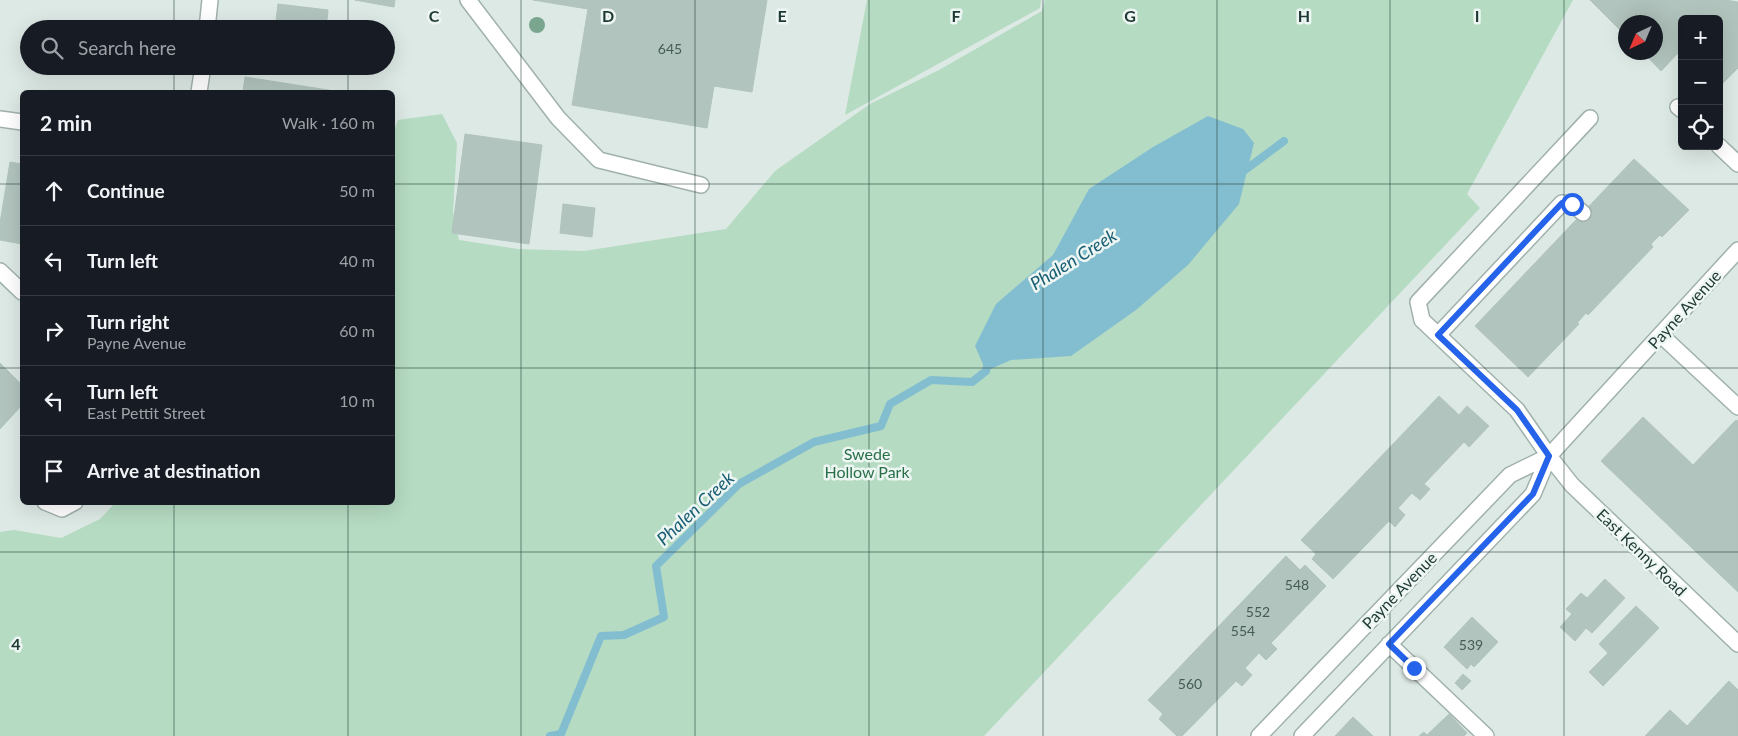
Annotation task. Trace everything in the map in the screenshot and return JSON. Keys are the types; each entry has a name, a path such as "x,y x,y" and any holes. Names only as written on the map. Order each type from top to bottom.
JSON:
{"street":[{"path":"208,20 210,0"},
{"path":"468,0 558,118 599,160 701,185"},
{"path":"200,90 202,75"},
{"name":"East Kenny Road","path":"1590,118 1418,302 1422,320 1517,410 1572,485 1738,644"},
{"path":"0,119 20,122"},
{"path":"1723,150 1738,164"},
{"path":"1438,335 1562,203 1572,204 1583,213"},
{"name":"Payne Avenue","path":"1302,736 1533,494 1549,456 1738,250"},
{"path":"0,271 20,290"},
{"path":"1660,335 1738,408"},
{"name":"Payne Avenue","path":"1258,736 1510,475 1549,456"},
{"path":"53,505 62,509 70,505"},
{"path":"1389,644 1486,736"}],"green space":[{"path":"867,0 1041,0 1040,8 845,115"},
{"name":"Swede Hollow Park","path":"1045,0 1573,0 1467,194 1480,208 984,736 0,736 0,532 14,530 61,538 100,519 113,505 395,505 395,128 398,120 442,114 457,143 453,212 459,240 518,249 584,251 726,229 775,171 870,104 939,70 1042,11"}],"water":[{"path":"1208,116 1243,129 1254,143 1239,204 1188,265 1136,310 1071,356 1011,360 986,371 975,346 996,304 1053,255 1089,189 1153,147"}],"building":[{"path":"355,0 395,0 394,7"},
{"path":"533,0 767,0 752,92 714,86 707,128 572,105 588,9"},
{"path":"1590,0 1725,0 1738,2 1738,68 1723,83 1723,15 1678,15 1678,53 1661,71 1651,60 1663,60 1663,15 1618,15 1618,28"},
{"path":"278,4 328,10 327,20 276,20"},
{"path":"245,77 328,90 243,90"},
{"path":"465,134 542,145 529,244 452,233"},
{"path":"1634,159 1689,210 1662,237 1660,235 1651,244 1653,247 1588,315 1586,313 1577,323 1579,324 1528,377 1475,326"},
{"path":"10,162 20,164 20,244 0,240 0,223"},
{"path":"563,204 595,208 592,237 560,233"},
{"path":"0,363 20,383 20,407 0,429"},
{"path":"1439,396 1459,415 1467,406 1489,426 1469,447 1464,442 1424,484 1430,489 1420,500 1412,493 1398,508 1405,515 1395,527 1389,521 1333,579 1312,559 1316,554 1301,540"},
{"path":"1643,417 1693,465 1736,420 1738,421 1738,592 1601,461"},
{"path":"1286,556 1300,570 1305,565 1326,586 1271,643 1277,649 1266,660 1259,653 1245,668 1252,675 1242,686 1236,681 1182,736 1177,736 1159,719 1163,714 1148,700"},
{"path":"1605,579 1625,598 1592,633 1586,628 1575,641 1560,627 1572,614 1566,609 1581,593 1587,598"},
{"path":"1636,606 1659,628 1603,686 1589,672 1608,653 1599,644"},
{"path":"1472,617 1498,642 1474,667 1471,664 1467,669 1444,647"},
{"path":"1463,674 1471,681 1462,690 1455,683"},
{"path":"1729,681 1738,690 1738,736 1645,736 1670,710 1687,726"},
{"path":"1449,714 1467,733 1464,736 1419,736 1424,732 1427,735"},
{"path":"1353,717 1373,736 1335,736"}],"waterway":[{"name":"Phalen Creek","path":"1241,173 1284,141"},
{"name":"Phalen Creek","path":"550,736 561,734 601,636 624,635 664,617 656,566 739,484 814,442 881,426 890,404 931,380 972,382 986,371 988,363"}],"route":[{"path":"1414,668 1389,644 1533,494 1549,456 1517,410 1438,335 1562,203 1572,204"}]}
